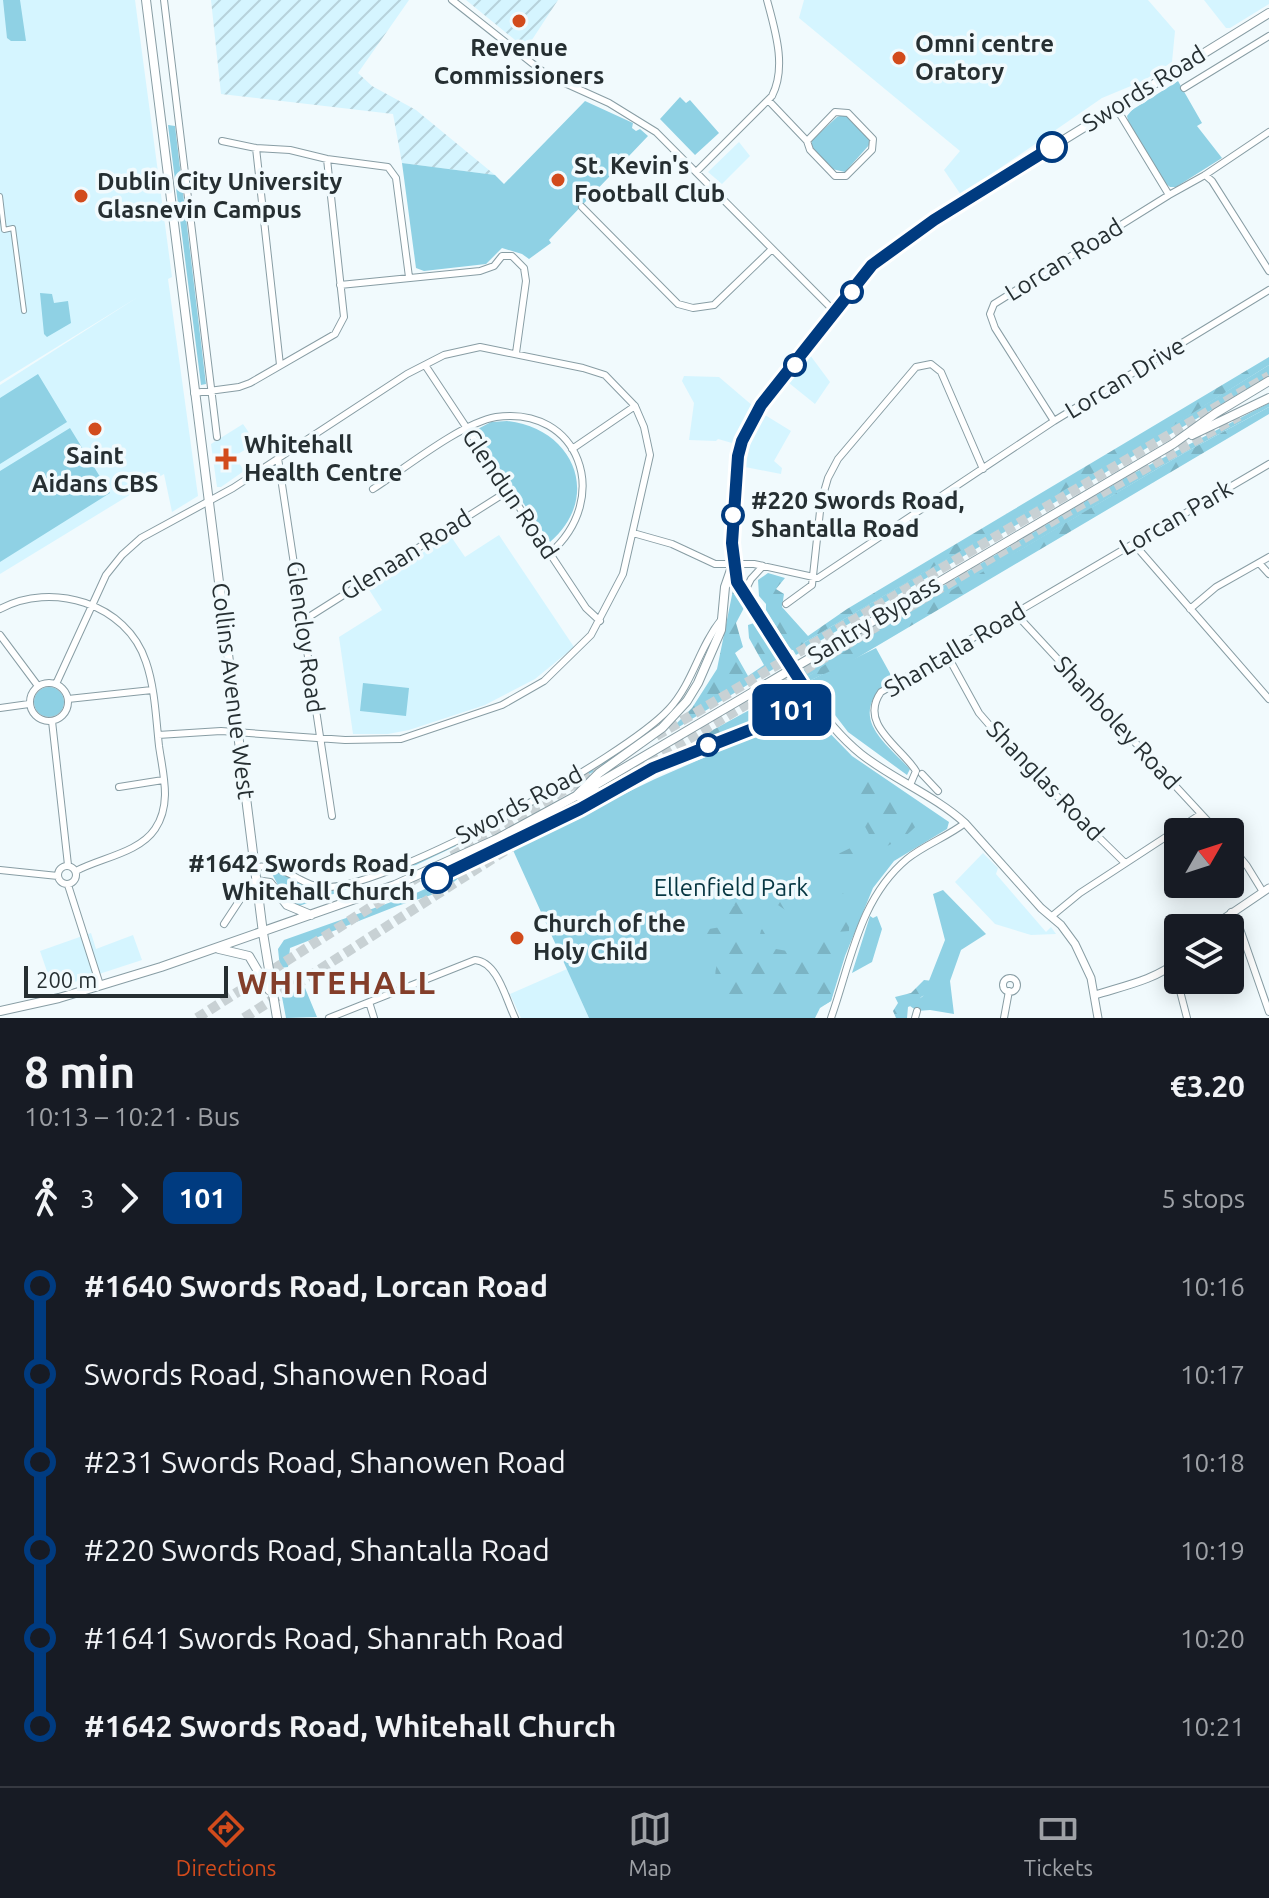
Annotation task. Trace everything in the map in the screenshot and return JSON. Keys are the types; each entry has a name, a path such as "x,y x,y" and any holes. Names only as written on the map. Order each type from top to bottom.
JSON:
{"main road":[{"name":"Collins Avenue West","path":"146,0 272,998"},
{"name":"Swords Road","path":"0,1011 59,998 313,915 458,857 576,796 599,773 662,728 687,701 698,683 724,618 725,587 733,564 736,471 742,441 761,405 872,265 934,220 1269,13"},
{"name":"Santry Bypass","path":"1173,444 1269,381"},
{"name":"Santry Bypass","path":"576,796 1173,444 1269,398"},
{"path":"733,564 737,582 808,693"},
{"name":"Swords Road","path":"576,796 609,789 701,748 768,723 801,705 808,693"},
{"path":"793,709 809,710 826,719"},
{"path":"256,881 270,883 294,909 313,915"},
{"path":"215,949 249,956 258,967 277,1018"}],"street":[{"path":"164,0 217,437"},
{"path":"452,0 547,75 643,122 836,313"},
{"path":"696,172 768,100 777,87 780,74 767,0"},
{"path":"1184,88 1269,36"},
{"path":"768,100 835,176 846,176 872,150 873,139 848,113 835,112 807,141"},
{"path":"1115,106 1169,195"},
{"name":"Lorcan Road","path":"1054,421 995,328 991,308 1002,298 1205,175 1269,132"},
{"path":"222,141 388,167 394,171 409,277"},
{"path":"256,148 280,365"},
{"path":"194,393 239,387 335,334 344,317 327,159"},
{"path":"1205,175 1212,181 1269,271"},
{"path":"0,196 4,230 13,228 24,311"},
{"path":"582,207 678,304 693,308 714,305 772,249"},
{"path":"340,285 480,271 494,266 502,256 512,256 524,268 526,281 516,353"},
{"name":"Lorcan Drive","path":"786,604 812,585 813,578 825,574 1054,421 1269,290"},
{"path":"56,684 91,604 106,575 122,555 154,530 210,501 425,365 467,348 516,353 605,375 635,406 644,427 650,455 623,574 600,621 584,645 556,672 502,705 401,739 320,739 238,732 158,735"},
{"path":"633,533 672,544 715,564 763,566 813,578 821,502 838,459 916,367 931,364 941,372 983,469"},
{"name":"Glendun Road","path":"425,365 586,608 600,621"},
{"path":"572,449 635,406"},
{"path":"373,489 484,420 512,416 525,418 547,426 572,449 583,478 582,502 572,531 550,553"},
{"name":"Glencloy Road","path":"278,458 332,816"},
{"name":"Lorcan Park","path":"1082,573 1269,464"},
{"name":"Glenaan Road","path":"304,620 508,491"},
{"path":"1134,544 1269,699"},
{"path":"1190,609 1216,587 1269,557"},
{"path":"1259,563 1269,574"},
{"path":"745,591 763,566"},
{"name":"Shantalla Road","path":"910,785 916,771 875,722 875,702 886,688 1082,573"},
{"path":"0,609 15,601 34,598 65,597 91,604 109,614 133,637 146,662 158,735 164,806 157,826 146,840 76,871"},
{"name":"Shanboley Road","path":"1015,613 1205,818"},
{"name":"Swords Road","path":"255,867 281,868 316,886 331,887 354,882 440,847 536,798 618,749 656,722 686,686 716,627 724,618"},
{"path":"0,635 38,686"},
{"name":"Shanglas Road","path":"946,653 979,713 1007,746 1125,863"},
{"path":"56,684 66,693 66,711 52,721 35,716 29,704 31,694 38,686 56,684"},
{"path":"68,699 152,690"},
{"path":"808,693 826,719 862,754 965,823 1041,908 1052,916 1075,944 1091,978 1098,1018"},
{"path":"0,708 29,704"},
{"path":"52,721 68,865 58,876"},
{"path":"922,774 945,798 940,805"},
{"path":"119,787 163,780"},
{"path":"926,795 937,790"},
{"path":"1052,916 1069,900 1201,814"},
{"path":"831,1018 856,937 879,889 909,857 965,823"},
{"path":"1228,914 1266,890 1244,862"},
{"path":"58,876 62,884 68,885 74,880 74,866 68,865"},
{"path":"0,870 58,876"},
{"path":"224,924 251,883 256,881"},
{"path":"68,885 100,985"},
{"path":"1231,912 1238,923 1269,1012"},
{"path":"329,1018 465,962 482,961 494,972 515,1018"},
{"path":"1095,995 1164,970"},
{"path":"1004,1018 1009,991"},
{"path":"1181,994 1187,1018"},
{"path":"369,1002 374,1018"}],"shaded area":[{"path":"0,0 135,0 172,277 168,279 198,496 172,512 164,474 0,574 0,385 138,297 0,382"},
{"path":"211,0 409,0 358,73 372,86 416,110 495,175 402,163 393,114 221,94"},
{"name":"Revenue Commissioners","path":"466,0 558,0 526,49"},
{"path":"804,0 1148,0 1175,31 1172,62 1143,81 1102,98 961,195 944,170 960,151 799,18"},
{"path":"1204,0 1269,0 1269,4 1226,28"},
{"path":"739,142 750,156 722,184 708,172"},
{"path":"810,355 830,382 815,404 789,383"},
{"path":"684,376 719,377 753,406 732,443 718,439 689,440 694,403 682,381"},
{"path":"765,415 791,431 774,461 782,468 781,474 745,467 751,441"},
{"name":"Whitehall Health Centre","path":"243,424 256,443 238,454 244,471 217,487 211,444"},
{"path":"450,535 465,557 499,535 574,647 535,679 485,705 409,730 388,734 353,734 339,637 382,610 368,588"},
{"path":"983,853 998,868 996,874 1046,932 1051,927 1056,934 1031,935 995,924 955,882"},
{"path":"91,933 96,949 133,935 142,960 53,989 40,951"},
{"path":"567,969 589,1018 521,1018 510,994"}],"green space":[{"path":"3,0 20,0 26,41 7,38"},
{"path":"1178,81 1202,123 1197,126 1222,158 1176,187 1170,187 1127,116"},
{"path":"680,97 686,103 690,100 719,133 695,155 660,119"},
{"name":"St. Kevin's Football Club","path":"585,101 633,123 632,128 636,131 640,129 648,136 549,240 551,243 529,259 502,248 486,264 424,271 416,268 402,163 495,175 504,184"},
{"path":"842,115 848,117 870,140 870,144 845,172 832,169 812,148 812,140"},
{"path":"168,125 175,126 206,384 201,385"},
{"path":"40,293 52,294 54,303 68,301 71,323 47,337 44,334"},
{"path":"1269,357 1269,365 1153,438 805,642 800,650 789,647 759,596 758,580 768,573 785,578 776,589 784,594 782,607 808,636 847,609"},
{"path":"1269,365 1269,376 796,655 793,650 800,650 805,642"},
{"path":"38,374 67,422 0,464 0,398"},
{"path":"1269,403 1269,407 1184,453 807,677 803,670 833,652 841,652 849,647 852,640 1130,475"},
{"path":"1269,407 1269,414 850,662 809,681 807,677 866,637"},
{"path":"507,421 530,426 549,436 564,450 573,467 577,485 575,505 566,524 550,542 474,431 491,422"},
{"path":"70,428 110,493 0,562 0,471"},
{"path":"733,590 745,606 736,623 743,647 735,653 748,676 764,665 749,638 748,625 754,623 780,665 674,730 673,727 692,708 717,669"},
{"path":"876,648 892,677 871,703 872,725 910,769 907,775 848,732 809,681"},
{"path":"363,683 409,688 406,716 360,711"},
{"path":"793,686 792,692 798,696 734,731 703,741 700,737"},
{"path":"49,687 60,691 64,702 60,713 49,717 38,713 34,702 38,691"},
{"name":"Ellenfield Park","path":"802,715 816,719 852,756 949,822 947,829 894,861 873,888 845,956 831,1001 820,1008 815,1018 589,1018 512,848 655,779"},
{"path":"655,727 633,746 562,791 462,844 460,841 552,793"},
{"path":"868,779 905,801 920,819 908,834 897,841 841,863 838,854 871,838 847,792 853,792"},
{"path":"455,843 456,846 416,865 299,906 293,905 278,891 280,889 270,870 281,872 303,885 328,890"},
{"path":"458,874 460,877 450,885 450,889 290,948 288,967 280,968 278,949 284,940 414,894"},
{"path":"808,884 794,916 778,905 752,919 749,931 752,939 759,939 761,930 781,917 791,925 785,934 777,934 770,939 776,949 793,952 801,959 808,948 817,943 819,928 832,916 843,893 849,911 849,931 837,932 832,947 841,948 845,956 839,959 832,955 823,958 819,954 812,956 814,968 833,974 831,1001 824,1005 815,996 802,1001 776,964 753,947 743,935 724,925 728,919 727,911 735,905 722,901 734,889 746,894 745,902 766,902"},
{"path":"943,890 986,934 961,950 950,981 954,1014 917,1011 910,1006 923,996 945,940 933,894"},
{"path":"870,916 877,916 882,929 872,962 852,973"},
{"path":"721,927 774,967 772,974 780,976 790,997 790,1007 778,1011 759,985 756,998 750,1001 749,1018 727,1018 716,982 719,961 713,958 720,948 719,942 707,942 702,937 709,929"},
{"path":"924,980 933,981 933,990 908,1007 907,1018 896,1018 893,1011 898,1003 895,997 911,993"},
{"path":"305,988 317,1017 286,1018 282,997"}],"tunnel":[{"path":"656,736 1269,376"},
{"path":"244,1018 542,827 1066,513 1239,416"},
{"path":"452,856 604,767"},
{"path":"197,1018 418,877"}],"bus line":[{"name":"101","path":"437,878 580,809 653,768 768,723 801,705 808,693 737,582 732,543 736,471 742,441 761,405 872,265 934,220 1052,147"}],"place":[{"name":"Revenue Commissioners","path":"519,21"},
{"name":"Omni centre Oratory","path":"899,58"},
{"name":"St. Kevin's Football Club","path":"558,180"},
{"name":"Dublin City University Glasnevin Campus","path":"81,196"},
{"name":"Saint Aidans CBS","path":"95,429"},
{"name":"Whitehall Health Centre","path":"226,459"},
{"name":"#220 Swords Road, Shantalla Road","path":"733,515"},
{"name":"#1642 Swords Road, Whitehall Church","path":"437,878"},
{"name":"Church of the Holy Child","path":"517,938"}],"district":[{"name":"WHITEHALL","path":"337,983"}]}
